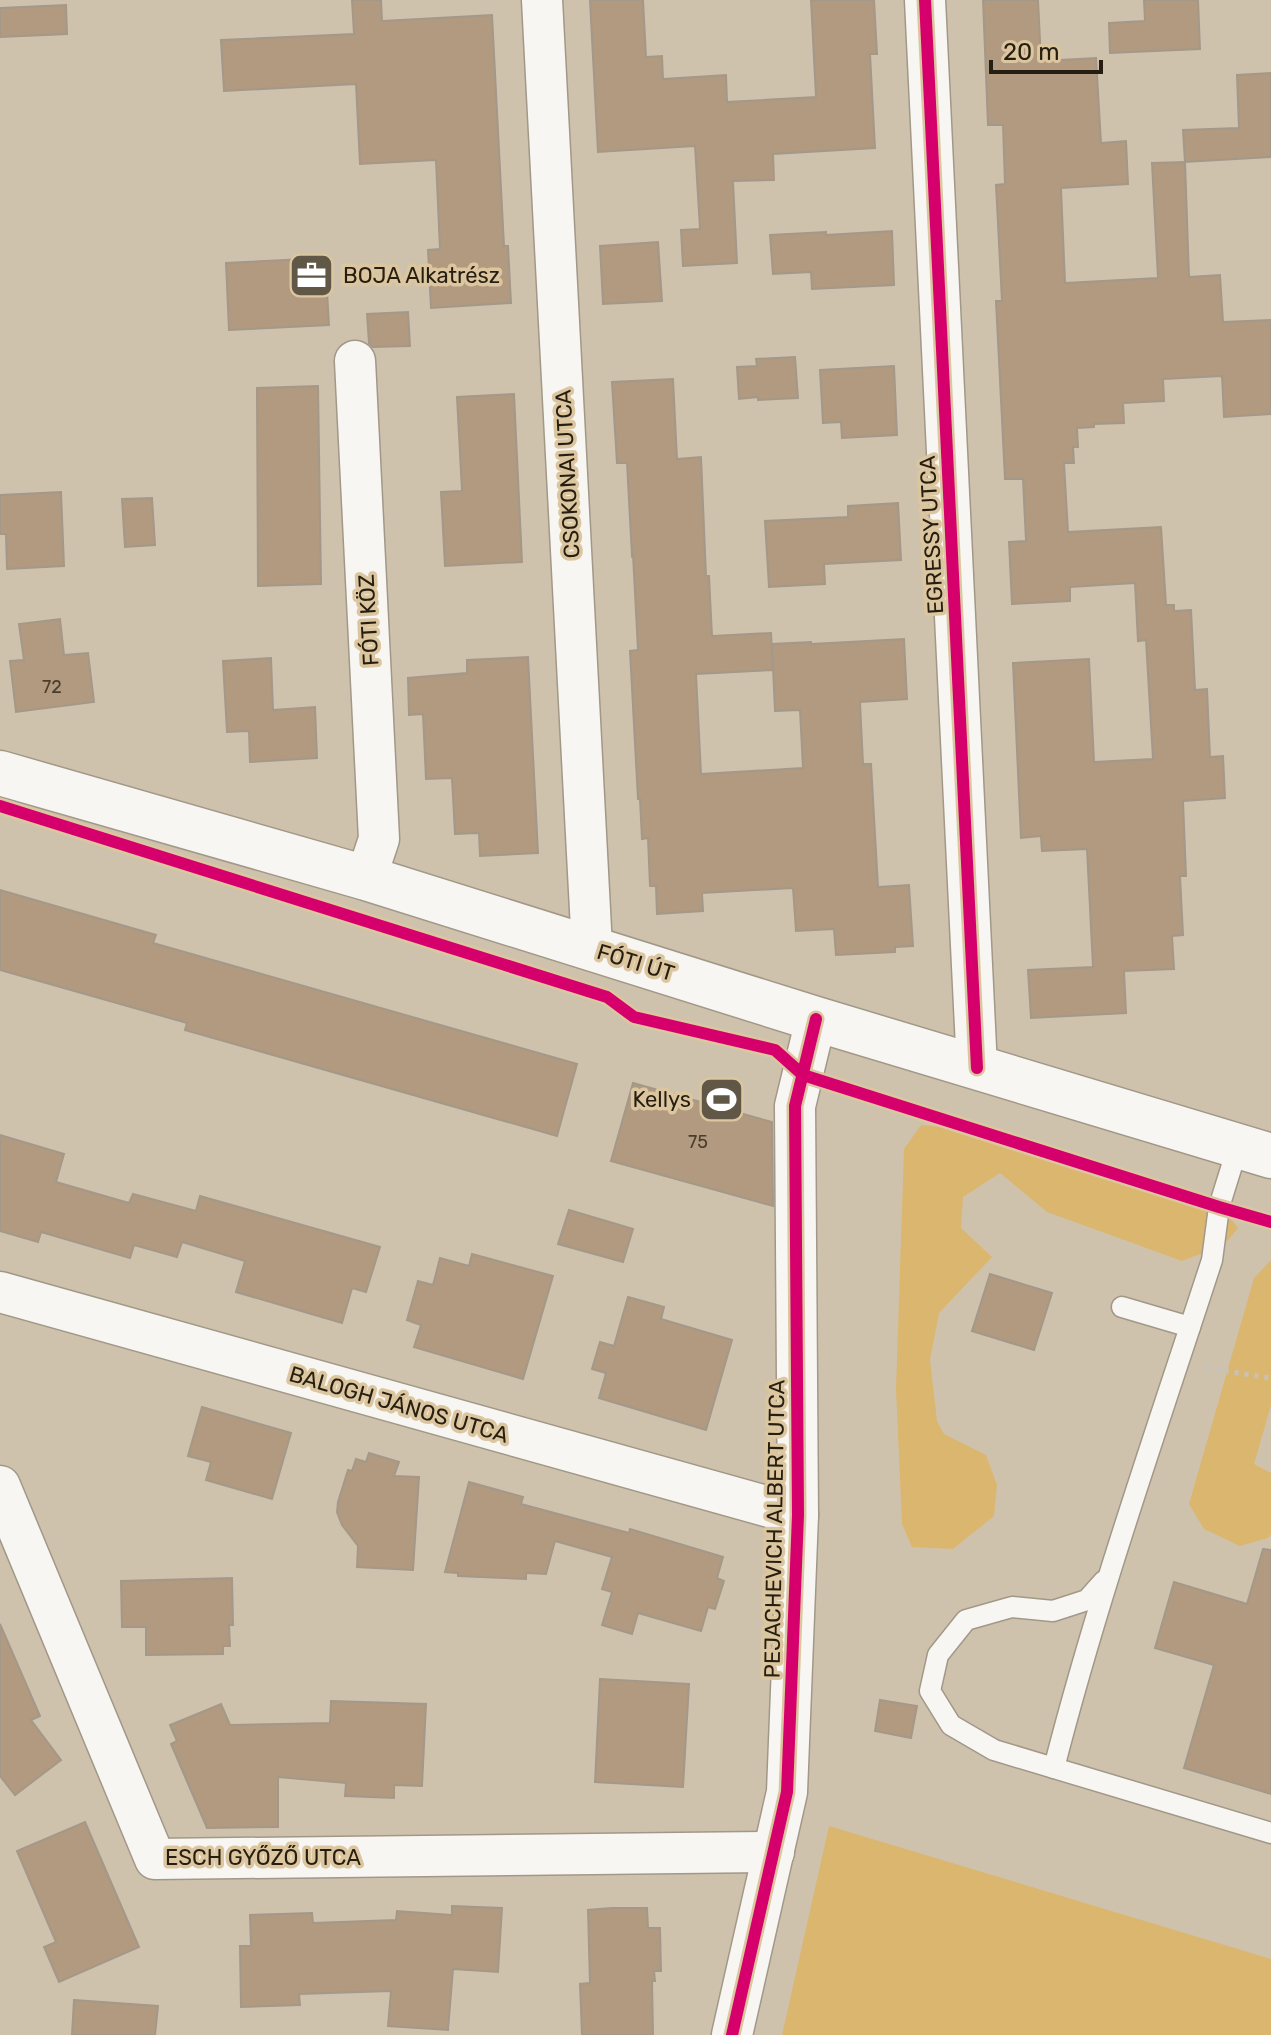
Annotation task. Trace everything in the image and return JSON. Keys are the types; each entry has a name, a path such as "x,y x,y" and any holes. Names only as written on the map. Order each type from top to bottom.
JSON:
{"main road":[{"name":"FÓTI ÚT","path":"0,773 366,878 816,1019 1254,1151"}],"street":[{"name":"CSOKONAI UTCA","path":"542,0 592,948"},
{"name":"EGRESSY UTCA","path":"925,0 977,1068"},
{"name":"FÓTI KÖZ","path":"355,361 379,839 366,878"},
{"name":"PEJACHEVICH ALBERT UTCA","path":"732,2035 787,1792 798,1515 795,1106 816,1019"},
{"name":"BALOGH JÁNOS UTCA","path":"0,1292 798,1515"},
{"name":"ESCH GYŐZŐ UTCA","path":"0,1486 155,1859 774,1852"}],"lane":[{"path":"1054,1768 1109,1575 1212,1260 1219,1207 1254,1151"},
{"path":"1122,1307 1190,1327"},
{"path":"1109,1575 1087,1600 1053,1611 1012,1607 966,1620 938,1655 930,1691 951,1725 994,1750 1271,1833"}],"path":[{"path":"1177,1364 1271,1378"}],"shaded area":[{"path":"921,1125 967,1129 1224,1210 1238,1228 1224,1245 1182,1261 1047,1212 1000,1173 963,1197 961,1228 992,1257 939,1313 930,1360 937,1421 944,1434 986,1455 997,1485 994,1516 953,1549 912,1547 902,1524 896,1389 904,1149"},
{"path":"1271,1260 1271,1405 1254,1464 1271,1473 1271,1534 1268,1538 1240,1546 1204,1529 1189,1504 1254,1278"},
{"path":"829,1826 1271,1959 1271,2035 782,2035"}],"building":[{"path":"352,0 381,0 382,21 492,15 504,246 508,246 511,303 431,308 428,250 440,249 436,160 360,164 356,84 224,91 221,40 354,34"},
{"path":"590,0 643,0 646,57 662,56 663,79 726,75 727,102 816,97 811,0 874,0 877,54 870,54 875,148 773,154 774,180 733,181 737,263 683,266 681,230 700,229 695,146 598,152"},
{"path":"983,0 1038,0 1041,61 1096,58 1101,143 1126,141 1128,184 1061,188 1065,283 1158,278 1152,163 1185,162 1189,277 1220,275 1223,322 1271,320 1271,414 1224,417 1222,376 1163,379 1164,401 1123,403 1124,423 1077,428 1078,447 1073,447 1074,463 1064,463 1068,532 1161,527 1166,605 1174,605 1174,611 1191,610 1195,690 1207,689 1210,757 1223,756 1225,798 1183,801 1186,876 1180,876 1183,935 1172,936 1174,969 1124,971 1126,1013 1031,1018 1028,970 1093,967 1087,849 1042,851 1041,836 1021,838 1013,663 1089,659 1094,762 1153,759 1146,640 1138,641 1135,583 1070,587 1070,601 1012,604 1009,542 1026,541 1023,479 1005,479 996,301 1002,301 996,185 1005,184 1003,125 988,125"},
{"path":"1144,0 1198,0 1200,49 1110,53 1109,23 1145,21"},
{"path":"66,5 67,34 0,37 0,8"},
{"path":"1271,73 1271,157 1185,162 1183,130 1239,128 1237,75"},
{"path":"892,231 894,285 812,289 811,272 773,274 770,235"},
{"path":"658,242 662,301 603,304 600,246"},
{"path":"325,258 329,325 229,330 226,263"},
{"path":"408,312 410,346 373,347 369,343 367,314"},
{"path":"795,357 798,398 739,399 737,367 757,366 756,359"},
{"path":"894,366 897,435 842,438 841,422 823,423 820,370"},
{"path":"673,379 677,459 701,457 712,636 771,633 773,670 696,674 701,774 803,768 800,710 775,711 772,644 904,639 907,699 860,702 863,764 871,764 878,887 909,885 913,946 895,947 895,952 836,955 834,929 796,931 793,888 702,893 703,911 657,914 656,886 650,886 648,838 642,839 638,799 630,651 638,650 633,555 627,463 617,463 612,382"},
{"path":"318,386 321,584 258,586 257,388"},
{"path":"514,394 522,562 445,566 441,492 462,491 457,397"},
{"path":"61,492 64,566 7,569 6,534 0,534 0,495"},
{"path":"152,498 155,545 125,547 122,499"},
{"path":"898,503 901,560 824,564 825,584 769,587 765,521 848,517 848,506"},
{"path":"60,619 64,655 88,653 94,702 16,712 10,661 24,660 19,624"},
{"path":"528,657 538,853 480,856 479,833 455,834 452,778 426,779 423,714 409,715 408,678 467,673 467,660"},
{"path":"271,658 273,710 315,707 317,758 250,762 249,731 227,732 223,661"},
{"path":"0,890 156,935 153,943 577,1064 557,1136 185,1030 187,1023 0,970"},
{"path":"633,1083 772,1122 773,1206 611,1161"},
{"path":"0,1135 64,1154 56,1182 129,1203 133,1194 196,1211 200,1196 380,1247 366,1292 352,1288 342,1323 236,1292 245,1261 182,1242 177,1257 134,1245 130,1258 41,1232 38,1242 0,1231"},
{"path":"569,1210 633,1229 623,1262 558,1244"},
{"path":"472,1254 553,1276 523,1379 414,1347 421,1325 407,1320 418,1281 433,1285 440,1258 469,1266"},
{"path":"990,1274 1052,1293 1034,1350 972,1331"},
{"path":"628,1297 664,1307 661,1319 732,1340 706,1430 599,1398 606,1373 592,1369 600,1342 614,1346"},
{"path":"202,1407 291,1433 272,1499 206,1480 211,1462 188,1456"},
{"path":"369,1453 399,1462 394,1476 419,1477 413,1570 357,1567 358,1546 342,1525 337,1512 338,1502 348,1470 352,1471 356,1459 366,1462"},
{"path":"469,1482 523,1497 521,1504 629,1533 630,1529 723,1557 717,1578 724,1581 715,1609 708,1607 701,1631 638,1613 632,1634 602,1625 612,1592 602,1589 612,1557 555,1541 546,1574 526,1573 526,1579 458,1576 458,1573 445,1572"},
{"path":"1263,1549 1271,1550 1271,1794 1184,1768 1214,1665 1155,1648 1174,1582 1247,1604"},
{"path":"232,1578 233,1625 229,1625 230,1646 223,1646 223,1654 146,1655 146,1627 122,1627 121,1581"},
{"path":"0,1624 40,1716 31,1720 61,1760 15,1795 0,1776"},
{"path":"600,1679 689,1684 683,1787 595,1782"},
{"path":"880,1700 917,1706 911,1738 875,1731"},
{"path":"331,1701 426,1704 422,1786 394,1785 394,1798 345,1796 346,1783 278,1777 278,1827 207,1828 171,1744 177,1741 170,1725 221,1704 230,1725 330,1723"},
{"path":"85,1822 139,1947 59,1982 44,1947 56,1942 17,1851"},
{"path":"452,1906 502,1908 498,1972 453,1969 448,2030 388,2026 391,1991 299,1994 300,2005 241,2007 240,1946 251,1946 250,1915 312,1913 313,1923 396,1920 397,1911 452,1915"},
{"path":"647,1908 648,1928 660,1928 661,1971 654,1971 655,1981 652,1981 653,2035 582,2035 580,1984 590,1983 588,1910"},
{"path":"74,2000 158,2006 155,2035 72,2035"}],"cycle path":[{"path":"925,0 977,1068"},
{"path":"0,806 607,997 634,1017 775,1050 803,1075 1271,1222"},
{"path":"732,2035 787,1792 798,1515 795,1106 816,1019"}],"place":[{"name":"BOJA Alkatrész","path":"312,275"},
{"name":"Kellys","path":"722,1099"}]}
